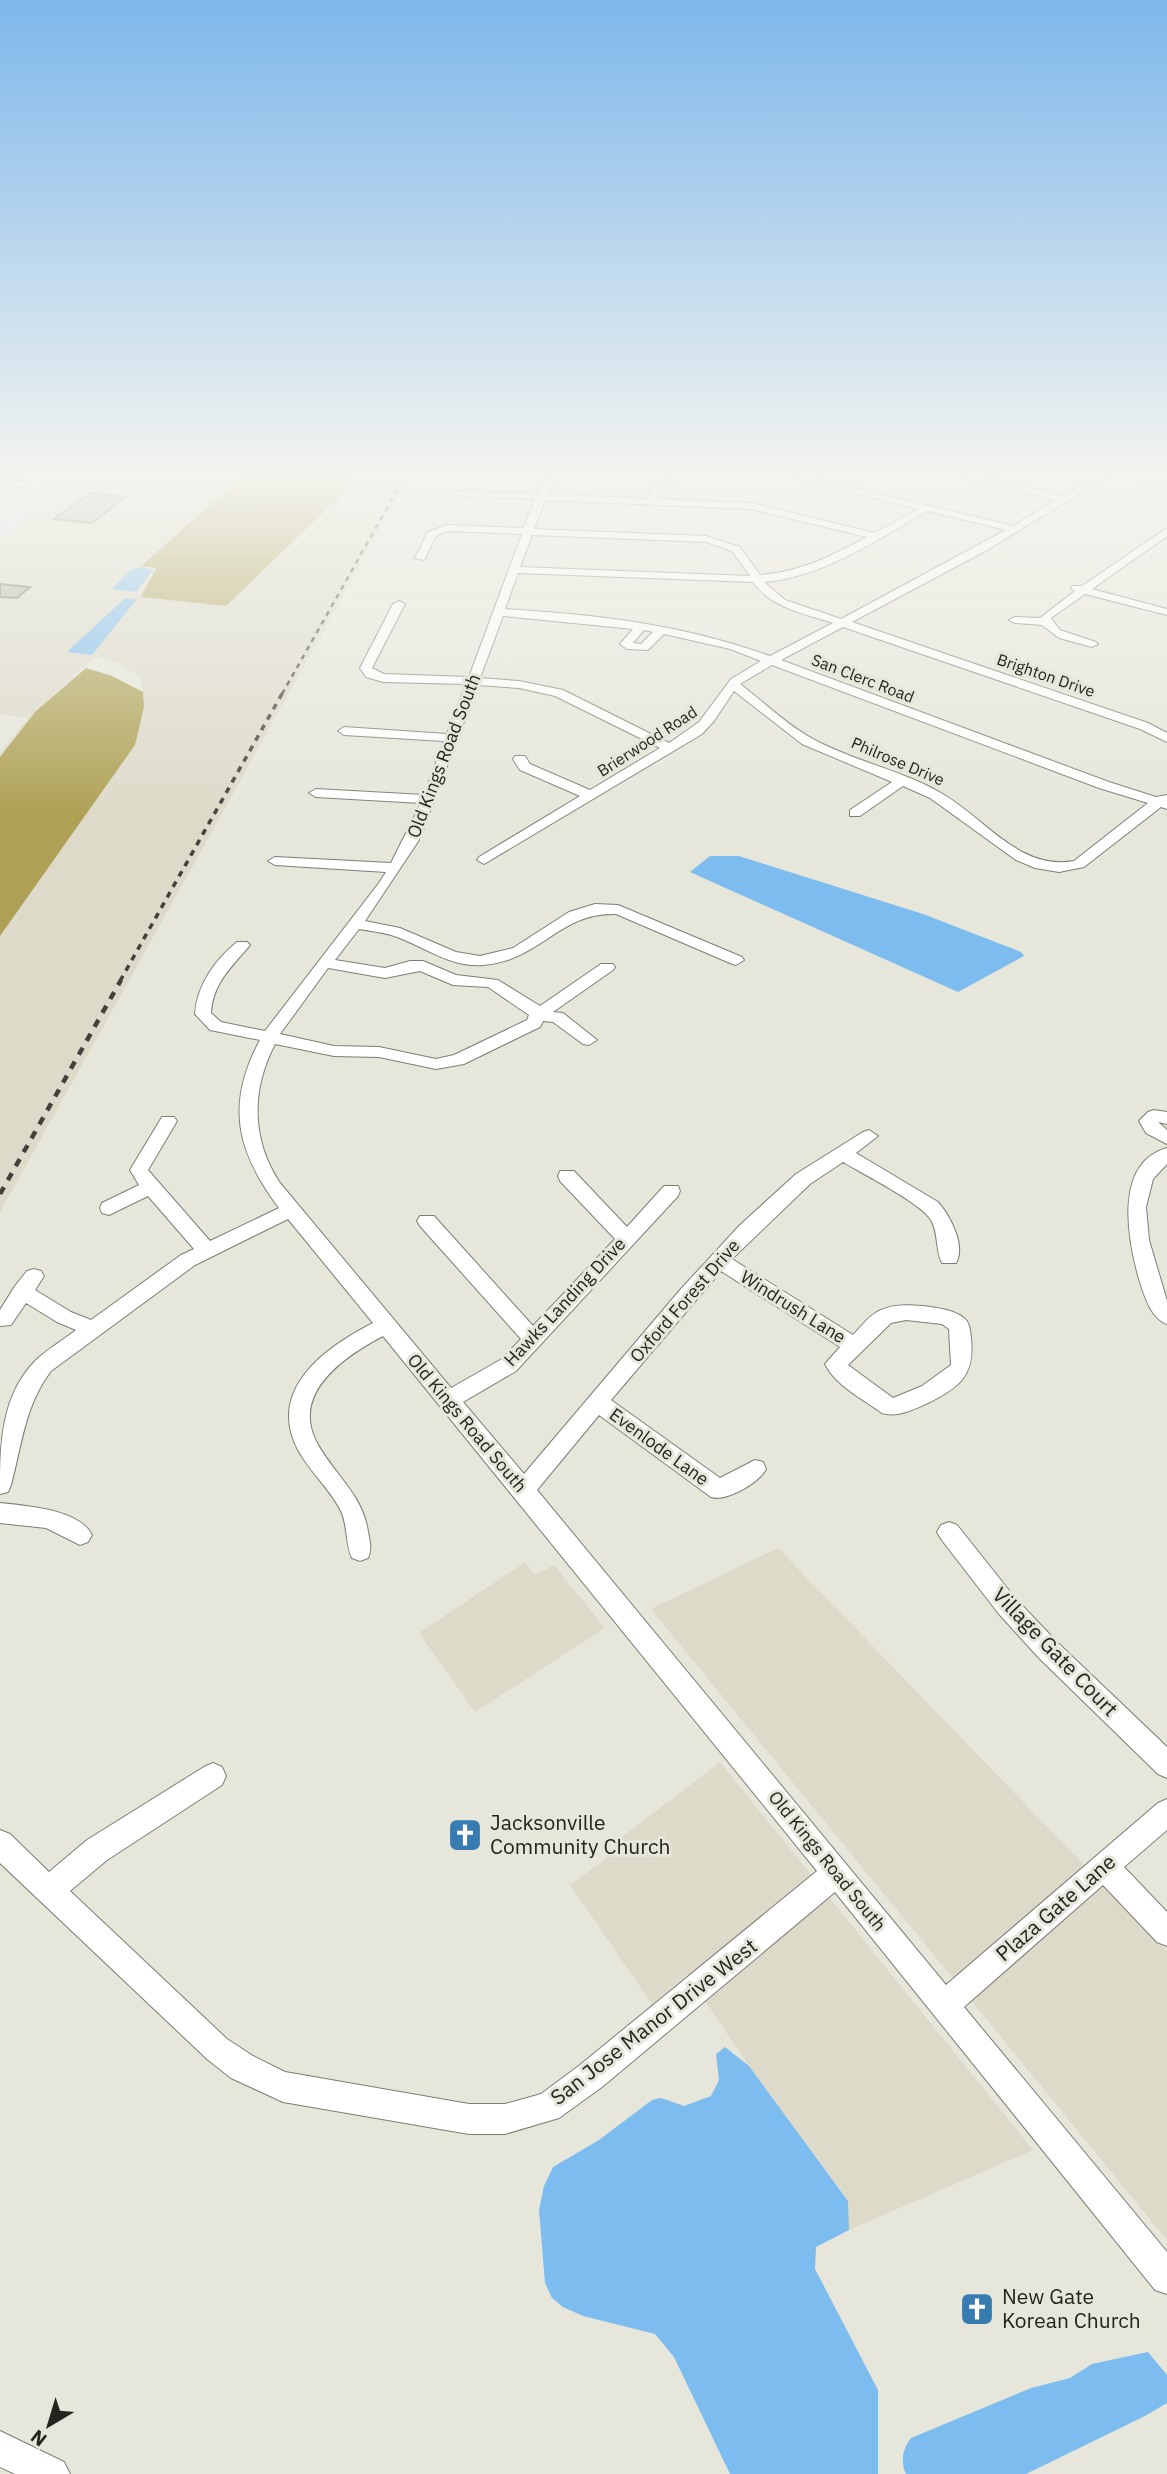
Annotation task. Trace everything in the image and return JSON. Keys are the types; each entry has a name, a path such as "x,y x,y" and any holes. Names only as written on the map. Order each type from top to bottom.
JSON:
{"street":[{"name":"Old Kings Road South","path":"507,588 412,839 396,868 269,1038 250,1083 249,1134 265,1174 291,1210 524,1490 1167,2278"},
{"name":"Brighton Drive","path":"764,588 771,597 841,623 1144,726 1167,738"},
{"name":"Brierwood Road","path":"484,860 706,724 733,684 742,676 905,588"},
{"path":"1081,588 1167,612"},
{"path":"1045,622 1047,615 1084,589"},
{"path":"399,604 366,668 370,674 383,678 522,686 562,694 670,748"},
{"name":"San Clerc Road","path":"498,612 642,626 704,639 771,660 1164,801"},
{"path":"1016,620 1045,622 1057,632 1092,643"},
{"path":"642,626 627,646 644,648 662,630"},
{"name":"Philrose Drive","path":"733,684 807,741 951,804 1021,858 1051,868 1079,864 1164,801"},
{"path":"344,731 452,737"},
{"path":"520,760 525,767 590,796"},
{"path":"855,813 902,781"},
{"path":"316,793 429,799"},
{"path":"275,861 396,868"},
{"path":"354,924 395,931 452,956 480,961 519,951 573,915 595,909 618,910 736,960"},
{"path":"243,945 226,957 205,999 204,1014 216,1026 334,1051 379,1052 443,1064 458,1060 534,1023 537,1015 607,967"},
{"path":"324,962 385,973 417,965 453,980 492,983 534,1009 537,1015"},
{"path":"537,1015 557,1017 589,1040"},
{"path":"1167,1118 1154,1116 1149,1121 1152,1129 1167,1138"},
{"path":"168,1121 139,1170 150,1187 207,1250"},
{"name":"Oxford Forest Drive","path":"524,1490 718,1260 803,1179 869,1136"},
{"path":"844,1154 931,1207 942,1218 946,1228 949,1258"},
{"path":"1167,1154 1156,1160 1144,1174 1135,1223 1155,1295 1167,1316"},
{"path":"567,1176 626,1238"},
{"path":"109,1208 150,1187"},
{"name":"Hawks Landing Drive","path":"449,1400 509,1365 671,1191"},
{"path":"0,1485 15,1413 29,1382 58,1353 207,1250 291,1210"},
{"path":"426,1221 533,1339"},
{"name":"Windrush Lane","path":"718,1260 853,1345"},
{"path":"5,1320 28,1283 64,1317 91,1328"},
{"name":"Windrush Lane","path":"906,1312 946,1317 959,1325 961,1367 954,1377 899,1407 890,1406 843,1374 835,1364 853,1345 885,1316 906,1312"},
{"path":"360,1551 352,1512 308,1448 301,1431 300,1410 310,1382 328,1359 386,1325"},
{"name":"Evenlode Lane","path":"599,1403 719,1490 755,1469"},
{"path":"0,1513 50,1519 80,1535"},
{"name":"Village Gate Court","path":"949,1532 1007,1606 1048,1650 1167,1765"},
{"path":"50,1889 97,1850 213,1776"},
{"name":"Plaza Gate Lane","path":"945,2005 1167,1812"},
{"name":"San Jose Manor Drive West","path":"0,1844 217,2049 242,2067 283,2087 487,2120 531,2113 557,2101 836,1873"},
{"path":"1104,1866 1167,1932"},
{"path":"0,2448 44,2473"}],"shaded area":[{"path":"0,588 145,588 141,596 226,606 244,588 347,588 0,1212 0,936 135,745 144,707 141,677 117,663 96,656 36,711 0,757 0,753 28,718 0,714"},
{"path":"145,588 244,588 226,606 141,597"},
{"path":"86,668 112,676 143,692 144,707 135,745 0,936 0,757 36,711"},
{"path":"778,1548 1167,1951 1167,2240 651,1609"},
{"path":"525,1562 535,1575 554,1565 605,1628 475,1712 419,1633"},
{"path":"720,1762 1033,2150 849,2230 848,2200 749,2066 687,1974 652,2004 570,1885 617,1850 613,1844"}],"water":[{"path":"113,588 139,588 136,592"},
{"path":"125,598 137,599 92,655 67,652"},
{"path":"710,856 739,856 923,914 1021,952 1024,956 958,992 690,872"},
{"path":"725,2047 749,2066 848,2201 849,2230 816,2247 815,2269 878,2390 878,2474 730,2474 674,2357 655,2334 583,2316 563,2307 552,2298 545,2283 539,2210 544,2186 553,2167 599,2140 652,2100 661,2098 684,2106 711,2096 719,2080 716,2054"},
{"path":"1148,2352 1167,2375 1167,2403 1145,2416 1026,2474 906,2474 903,2455 911,2438 1031,2388 1070,2378 1092,2364"}],"building":[{"path":"0,588 28,588 17,598 0,597"}],"railway":[{"path":"282,694 342,588"},
{"path":"120,981 283,692"},
{"path":"0,1194 121,980"}],"place":[{"name":"Jacksonville Community Church","path":"465,1835"},
{"name":"New Gate Korean Church","path":"977,2309"}]}
